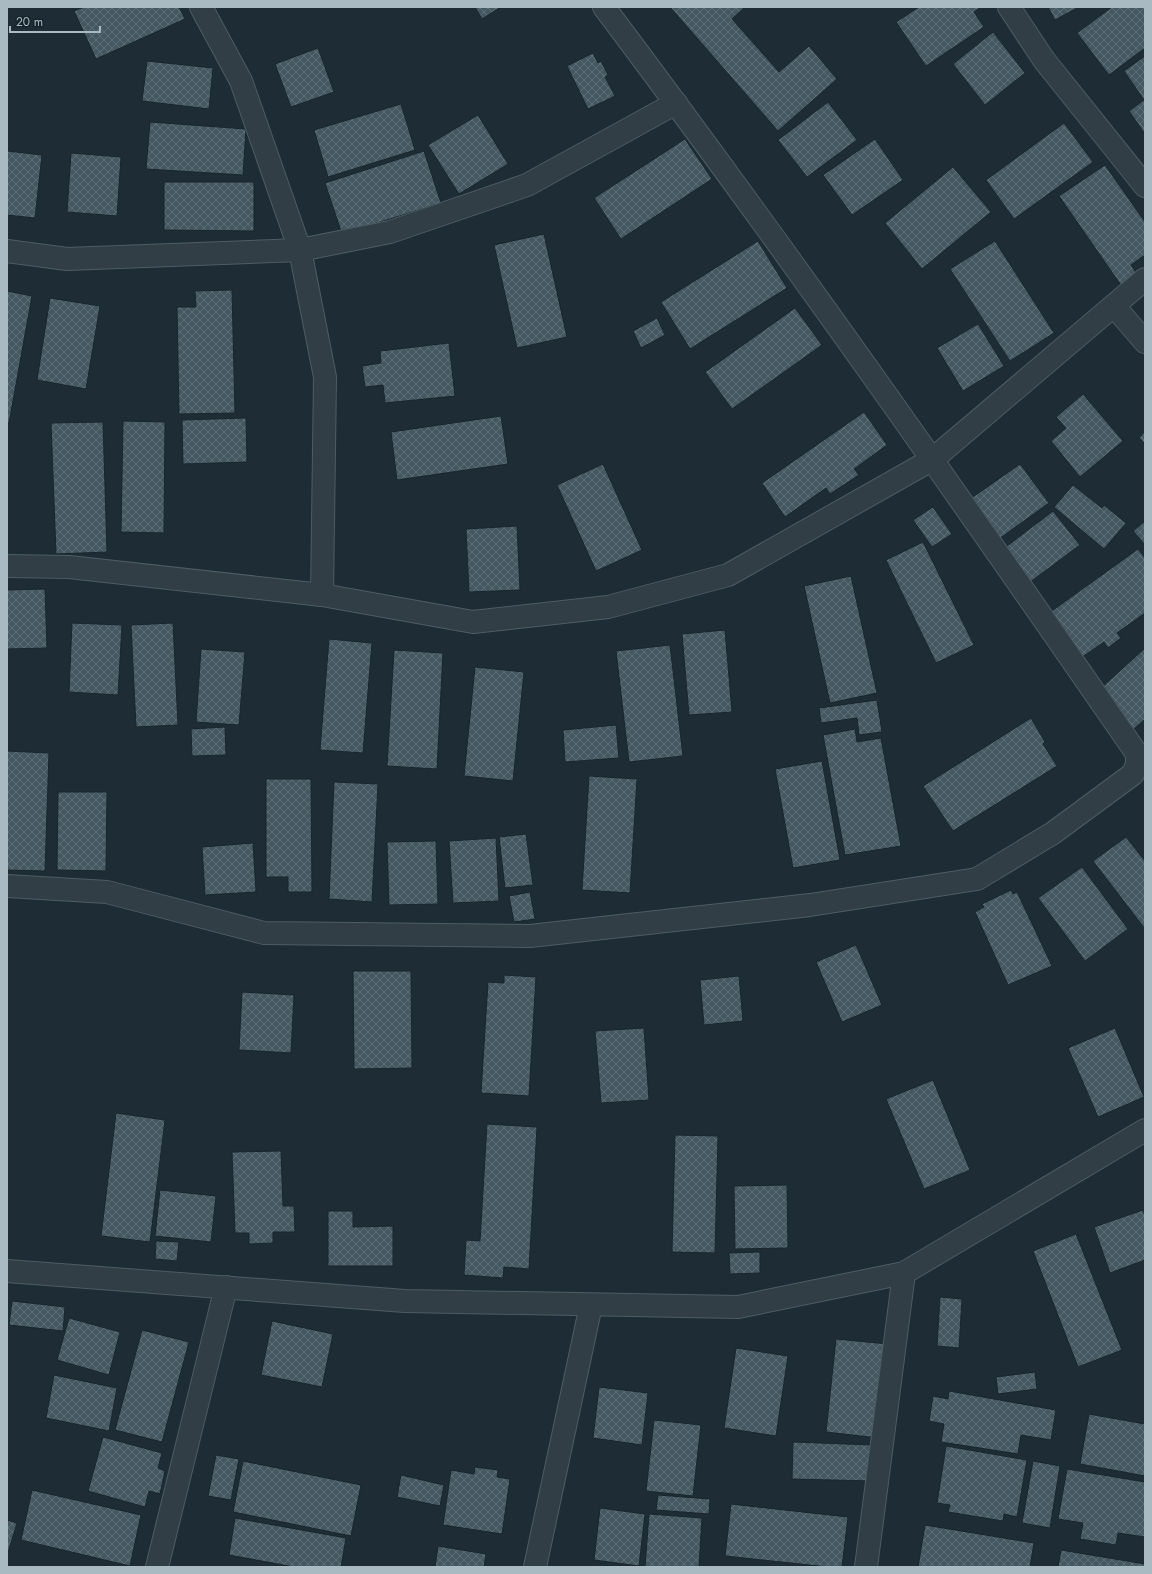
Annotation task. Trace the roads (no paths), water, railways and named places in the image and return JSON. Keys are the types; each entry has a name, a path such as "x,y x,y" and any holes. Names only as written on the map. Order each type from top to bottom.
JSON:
{"street":[{"path":"201,7 241,81 300,250 325,377 322,596"},
{"path":"7,886 107,892 264,934 530,936 810,905 977,879 1053,833 1133,774 1137,764 1137,754 933,459 676,103 604,7"},
{"path":"1009,7 1044,60 1145,186"},
{"path":"7,251 67,259 300,250 390,232 528,186 676,103"},
{"path":"7,566 69,567 322,596 473,622 608,607 728,575 933,459 1145,280"},
{"path":"1114,306 1145,342"},
{"path":"7,1271 405,1301 738,1307 904,1273 1145,1130"},
{"path":"866,1567 904,1273"},
{"path":"157,1567 226,1288"},
{"path":"535,1567 592,1305"}]}
